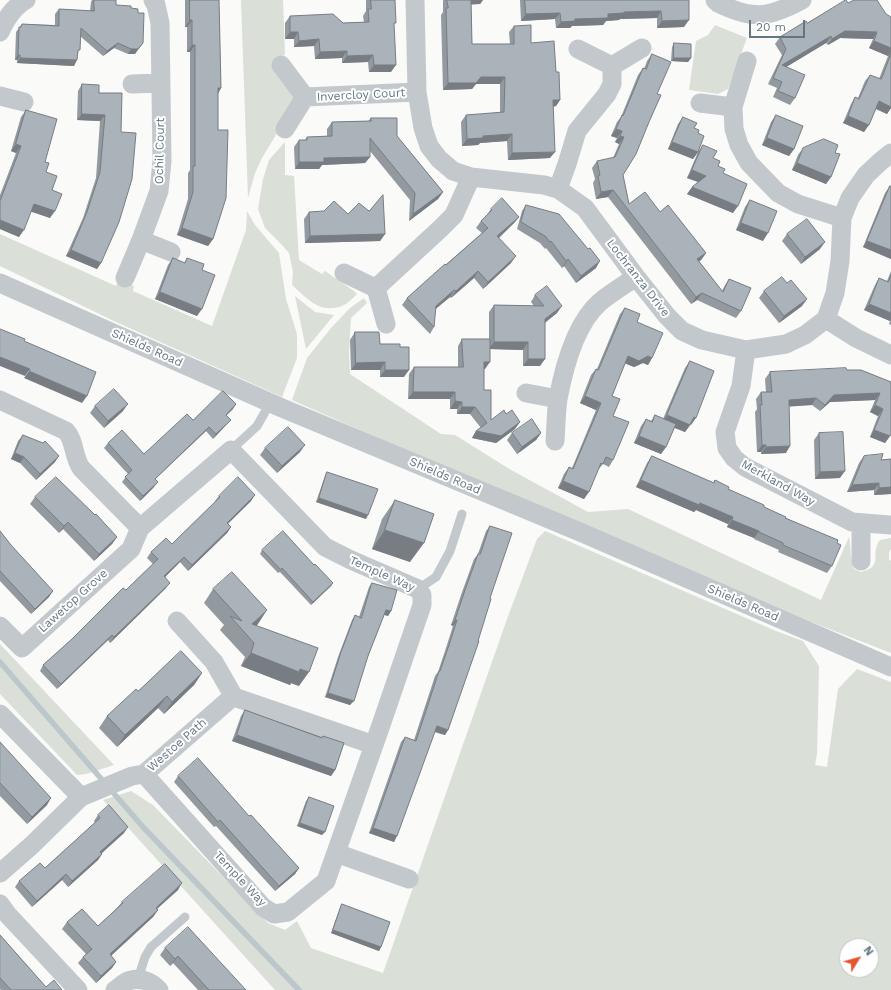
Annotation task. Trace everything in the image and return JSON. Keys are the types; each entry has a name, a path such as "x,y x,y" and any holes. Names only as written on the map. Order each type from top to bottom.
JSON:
{"street":[{"path":"0,32 5,21 18,5 26,0"},
{"name":"Ochil Court","path":"125,278 159,191 162,161 160,23 156,5 153,0"},
{"name":"Lochranza Drive","path":"415,0 417,92 423,128 429,146 439,159 453,171 471,177 544,185 558,189 584,208 667,316 682,331 702,340 746,350 786,344 805,335 826,318"},
{"path":"715,0 718,3 740,13 758,15 772,14 802,0"},
{"path":"612,66 642,48"},
{"path":"578,49 612,66"},
{"path":"747,61 733,107 734,129 739,145 749,163 778,193 798,204 842,218"},
{"name":"Invercloy Court","path":"281,65 305,98"},
{"path":"558,189 576,131 607,94 612,84 612,66"},
{"path":"132,84 160,83"},
{"name":"Invercloy Court","path":"305,98 417,92"},
{"path":"0,96 24,102"},
{"name":"Invercloy Court","path":"285,129 305,98"},
{"path":"700,103 733,107"},
{"path":"891,153 880,161 866,175 850,198 842,218 840,262 835,293 826,318 856,338 891,355"},
{"path":"376,288 454,215 471,177"},
{"path":"141,240 171,252"},
{"path":"344,273 376,288"},
{"path":"555,441 558,399 571,349 581,327 590,313 600,302 636,277"},
{"name":"Shields Road","path":"0,283 282,408 580,532 891,667"},
{"path":"376,288 386,324"},
{"name":"Merkland Way","path":"746,350 741,386 725,432 727,448 734,458 745,467 852,522 891,525"},
{"path":"526,393 558,399"},
{"path":"0,400 66,431 72,437 76,461 81,468 140,528 231,450"},
{"name":"Temple Way","path":"144,774 263,907 274,914 288,912 306,899 326,881 422,605 422,595 418,589 325,547 231,450"},
{"path":"861,561 862,523"},
{"name":"Lawetop Grove","path":"0,626 22,648 131,549 140,528"},
{"path":"177,621 214,662 234,697 374,745"},
{"name":"Westoe Path","path":"0,873 43,835 81,797 132,776 144,774 234,697"},
{"path":"0,714 81,797"},
{"path":"336,853 409,878"},
{"path":"0,904 8,916 78,990"},
{"path":"116,990 126,982 138,979 147,981 159,990"}],"lane":[{"path":"231,450 257,426 265,412"},
{"path":"418,589 436,577 450,551 462,514"},
{"path":"138,979 145,958 151,947 186,917"}],"shaded area":[{"path":"241,0 283,0 285,55 276,57 297,100 262,158 255,173 248,198"},
{"path":"715,25 747,38 728,89 718,94 689,90 696,41 708,35"},
{"path":"285,142 285,175 294,176 299,260 322,274 325,271 357,294 342,306 334,308 320,307 314,304 292,285 293,272 289,253 265,228 258,209 263,179 269,160"},
{"path":"247,211 255,225 279,253 286,299 297,334 297,358 282,397 116,322 0,266 0,234 116,286 118,280 134,286 133,291 212,326 246,230"},
{"path":"295,296 315,312 334,315 306,349"},
{"path":"364,298 367,303 351,318 349,352 350,374 441,434 455,435 511,470 588,512 628,509 821,600 849,537 854,569 861,572 873,566 875,563 877,545 880,540 891,538 889,559 891,561 891,653 806,620 409,452 292,400 307,358 331,328 350,308"},
{"path":"545,531 776,631 803,641 819,666 817,754 815,765 827,767 838,689 857,669 891,682 891,990 275,990 103,800 131,791 153,805 268,923 285,930 297,921 311,948 383,973 507,619 537,539"},
{"path":"0,644 114,765 86,774 77,775 0,694"}],"building":[{"path":"94,0 116,0 116,5 131,6 131,8 138,9 138,13 144,13 143,43 138,49 131,49 118,43 107,51 81,28 80,50 78,50 77,60 20,58 20,55 18,55 19,27 21,27 22,24 59,26 59,9 94,11"},
{"path":"190,0 219,0 221,88 218,88 218,130 228,130 226,198 213,239 182,228 193,192 193,166 195,166 195,45 192,45"},
{"path":"371,0 395,0 396,23 394,23 396,65 374,65 373,55 347,56 347,51 320,52 319,39 299,41 298,32 290,32 290,16 333,14 343,23 369,22 368,9 371,9"},
{"path":"447,0 471,0 472,44 514,44 514,26 531,25 531,43 554,41 556,72 559,72 560,100 553,100 555,152 512,153 512,134 483,136 483,138 467,139 466,115 504,112 505,77 481,77 476,83 448,83"},
{"path":"525,0 689,0 689,20 662,21 661,11 624,12 608,14 608,18 575,19 575,21 561,22 560,13 526,14"},
{"path":"846,0 848,3 854,0 877,0 886,14 891,17 891,48 874,41 877,32 845,31 832,39 831,36 782,65 805,75 795,98 778,91 782,82 773,78 786,49 780,37 806,21 807,23"},
{"path":"674,43 691,44 691,58 674,58"},
{"path":"652,54 671,62 657,94 661,95 636,154 623,175 629,204 645,192 660,212 668,205 706,253 697,259 723,292 729,279 751,288 741,311 702,293 696,297 613,190 601,192 597,161 615,157 624,137 620,136 622,131 616,129 643,68 646,69"},
{"path":"891,54 891,107 879,101 869,125 848,116 855,97 859,99 870,75 881,79"},
{"path":"82,84 99,85 99,93 122,93 121,132 136,133 132,179 119,222 101,263 71,250 87,212 100,172 105,115 82,114"},
{"path":"26,110 57,119 45,162 49,163 46,172 57,176 52,190 62,194 55,211 34,204 24,230 0,220 0,201 21,146 16,144"},
{"path":"776,115 803,126 794,149 767,138"},
{"path":"683,117 697,123 694,128 699,130 698,133 704,136 698,152 672,142"},
{"path":"371,118 397,118 397,136 443,192 413,214 415,193 370,138 370,157 324,158 324,162 299,162 299,140 307,140 307,137 332,136 332,122 371,121"},
{"path":"824,139 838,145 835,153 840,154 831,177 797,163 803,148"},
{"path":"703,145 717,151 713,158 720,161 718,166 725,169 723,173 747,184 738,206 692,187 706,176 692,170"},
{"path":"891,186 891,250 867,241"},
{"path":"383,195 385,234 310,236 309,212 324,211 334,201 348,214 359,203 369,211"},
{"path":"502,198 519,217 497,236 516,256 488,282 478,271 456,291 454,290 436,306 434,327 407,298 488,228 481,221"},
{"path":"750,200 777,211 768,233 741,223"},
{"path":"526,205 559,214 600,261 581,276 568,259 566,261 551,241 550,242 545,236 521,222"},
{"path":"807,219 825,242 805,257 787,234"},
{"path":"173,258 185,263 187,258 204,264 202,270 215,275 202,309 160,292"},
{"path":"891,275 891,313 869,304 879,278 888,282"},
{"path":"782,277 787,283 791,280 807,299 784,316 764,291"},
{"path":"547,286 562,306 545,319 545,359 528,359 528,342 494,342 494,305 544,306 535,295"},
{"path":"625,308 640,314 637,322 663,333 652,358 648,356 639,361 628,356 612,396 620,399 613,416 629,422 613,460 606,457 603,464 601,463 589,492 563,481 569,467 573,469 601,403 585,396"},
{"path":"0,329 96,372 87,396 29,371 30,369 0,357"},
{"path":"355,332 379,332 380,344 400,344 400,347 409,347 409,370 385,370 385,362 356,363"},
{"path":"462,339 490,339 490,362 484,362 484,390 491,390 491,420 504,410 506,414 512,410 520,422 501,436 476,431 487,423 475,407 462,407 462,402 455,401 455,392 413,392 414,367 463,367"},
{"path":"690,361 714,371 696,418 694,417 690,425 667,415"},
{"path":"846,368 847,370 861,370 891,382 890,436 874,430 883,409 875,405 880,393 834,395 825,405 816,398 789,400 790,446 766,447 766,445 762,445 760,405 762,405 761,392 772,392 770,372"},
{"path":"114,389 128,404 108,421 95,406"},
{"path":"223,391 236,404 226,415 231,420 216,434 209,427 155,479 158,482 143,496 125,477 132,470 108,443 122,430 144,454 187,414 193,420"},
{"path":"655,415 676,424 666,447 639,436 646,419 652,422"},
{"path":"532,419 541,433 522,447 512,433"},
{"path":"288,427 305,445 282,466 265,448"},
{"path":"843,432 845,471 820,472 819,433"},
{"path":"23,435 43,443 45,441 59,456 40,474 24,457 15,453"},
{"path":"883,454 881,460 891,459 891,487 879,488 879,483 852,485 864,456"},
{"path":"652,456 714,483 715,480 729,487 728,489 764,505 764,507 786,517 785,518 838,540 837,543 841,545 832,566 783,545 783,543 759,531 732,520 733,517 700,503 699,505 641,480"},
{"path":"327,472 378,489 368,515 319,498"},
{"path":"56,477 95,515 96,514 117,537 99,554 68,522 64,526 35,497"},
{"path":"238,477 255,495 227,523 231,527 192,565 184,557 164,576 170,583 114,637 112,635 61,684 43,665 72,639 123,588 126,590 158,559 151,552 166,538 172,544 220,497 219,496"},
{"path":"395,500 434,514 424,543 385,530"},
{"path":"490,526 512,533 490,598 491,599 479,641 448,730 437,726 397,836 373,828 405,737 416,741 449,645 457,620 455,620 465,590"},
{"path":"0,531 53,591 35,609 0,571"},
{"path":"283,531 314,565 315,564 333,583 313,602 282,568 281,570 262,550"},
{"path":"232,572 267,610 252,624 318,648 309,672 300,669 299,672 251,653 254,643 230,616 242,621 213,589"},
{"path":"372,583 397,590 391,611 386,610 368,656 354,701 328,693 355,615 361,618"},
{"path":"181,651 202,673 172,702 167,696 125,735 107,716 136,689 138,691"},
{"path":"245,710 322,738 323,736 344,743 335,770 237,735"},
{"path":"0,742 51,798 32,817 0,783"},
{"path":"198,758 249,816 251,815 299,868 279,886 220,820 218,822 178,776"},
{"path":"309,797 334,806 325,832 300,823"},
{"path":"109,805 128,827 100,852 102,854 72,881 66,874 37,901 19,881 40,863 45,868 100,818 98,815"},
{"path":"165,864 182,883 156,908 158,910 110,954 116,962 101,976 83,957 92,949 67,922 82,909 98,926 123,903 122,902"},
{"path":"342,904 390,922 381,947 333,930"},
{"path":"188,927 246,990 209,990 178,956 175,959 165,948"},
{"path":"0,935 46,987 54,980 62,990 11,990 0,978"}],"waterway":[{"path":"0,662 143,827 299,990"}]}
